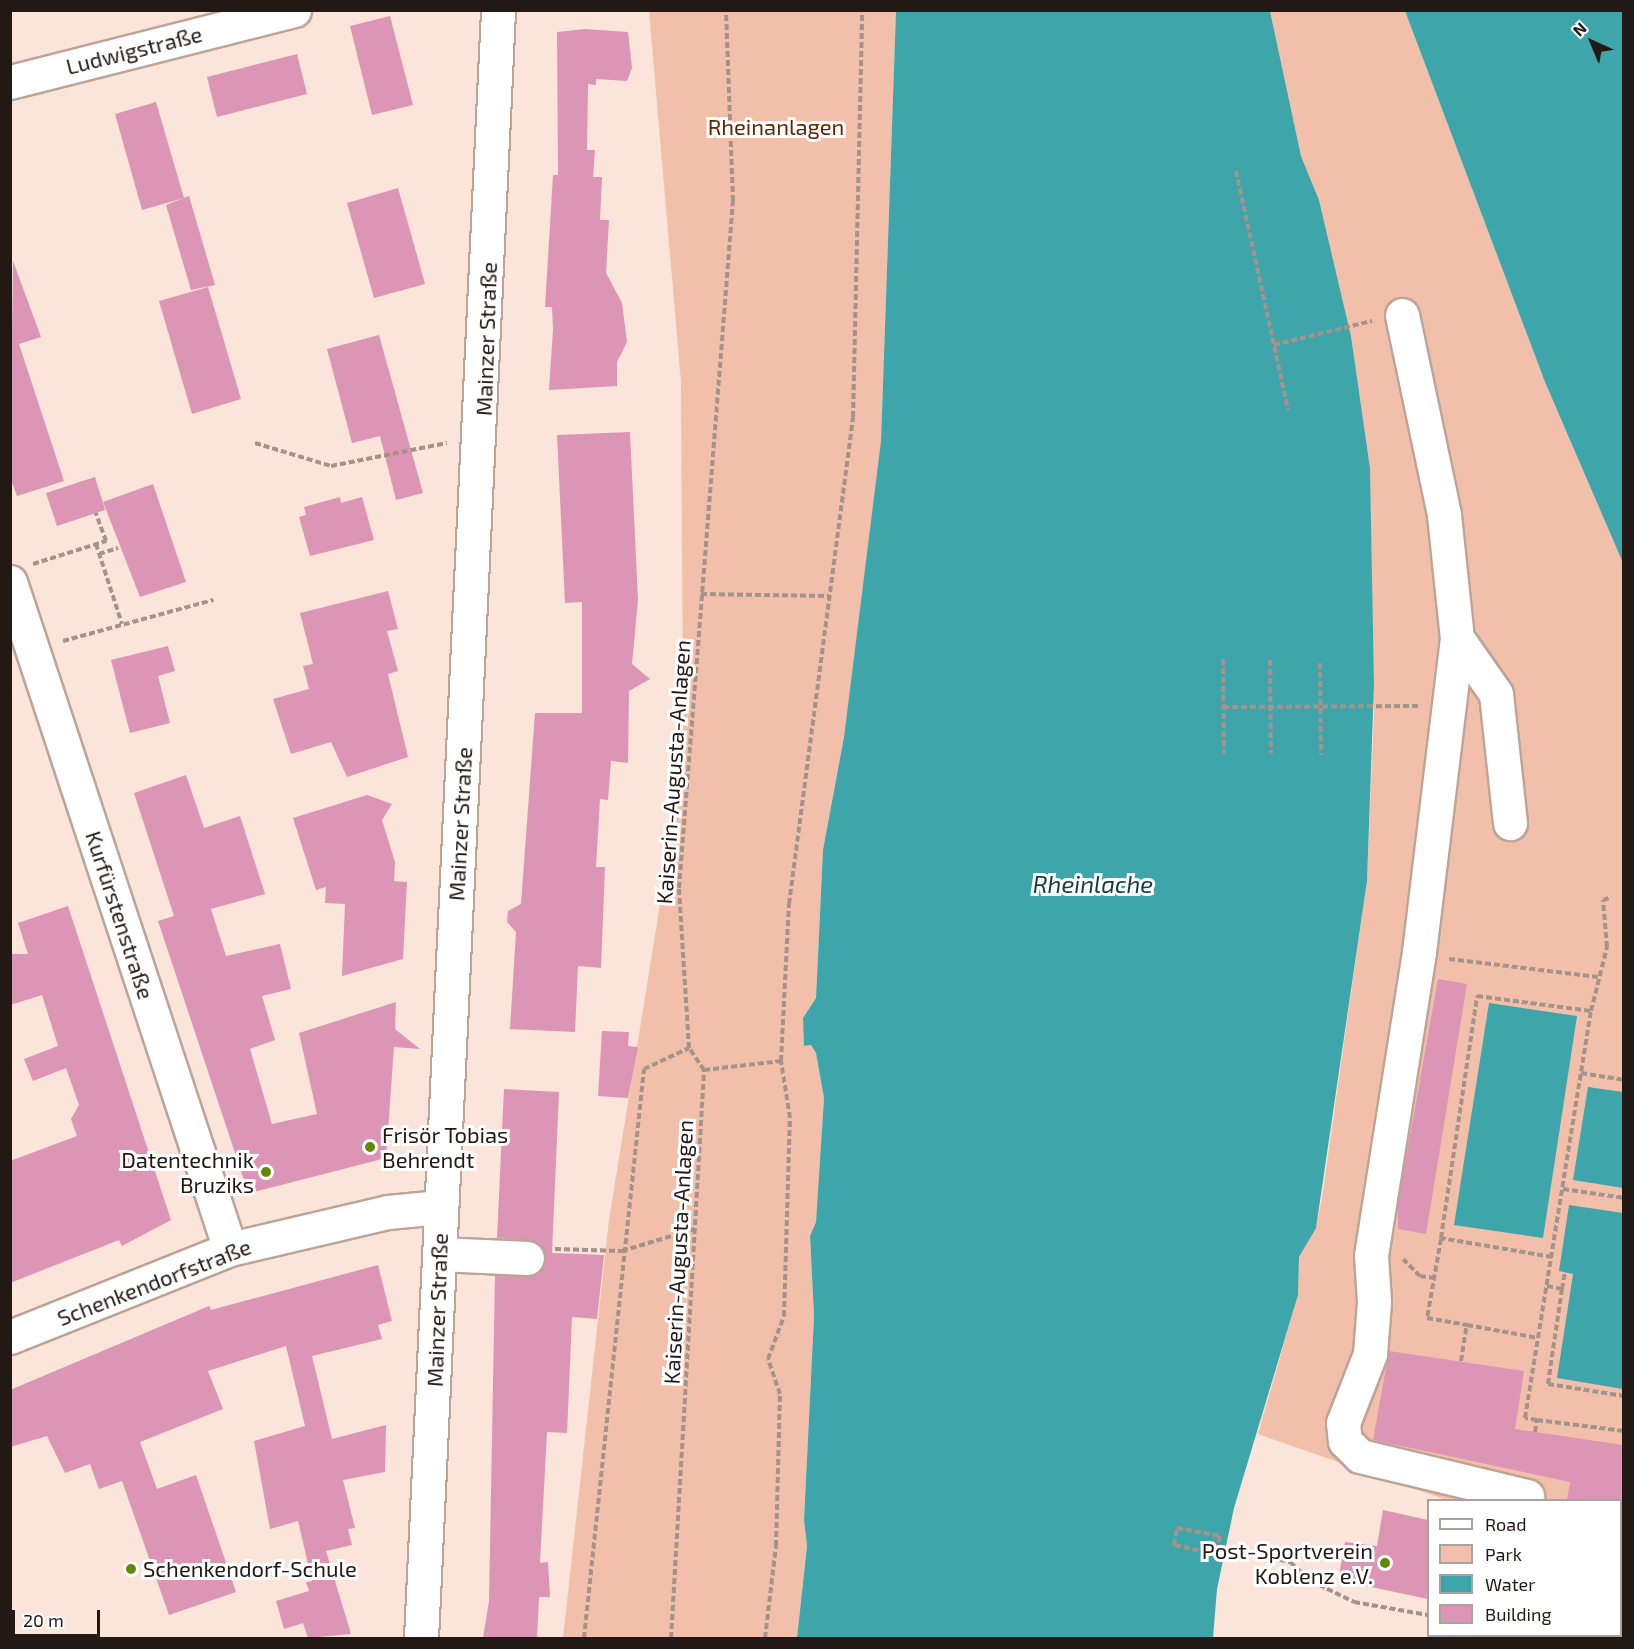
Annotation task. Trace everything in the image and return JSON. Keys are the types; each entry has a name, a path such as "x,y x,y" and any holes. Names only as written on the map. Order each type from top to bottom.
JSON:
{"street":[{"name":"Ludwigstraße","path":"10,82 294,10"},
{"name":"Mainzer Straße","path":"421,1638 440,1207 482,436 498,10"},
{"path":"1402,315 1444,515 1457,638 1419,952 1371,1255 1370,1354 1344,1432 1345,1442 1360,1456 1527,1491"},
{"name":"Kurfürstenstraße","path":"21,573 19,638 230,1249"},
{"path":"1457,638 1496,694 1510,823"},
{"name":"Schenkendorfstraße","path":"10,1337 230,1249 388,1212 440,1207"},
{"path":"439,1254 527,1258"}],"path":[{"name":"Kaiserin-Augusta-Anlagen","path":"689,1048 679,888 733,201 726,10"},
{"path":"765,1638 776,1546 780,1394 768,1359 784,1316 790,1118 781,1060 789,904 853,417 862,10"},
{"path":"1236,171 1288,410"},
{"path":"1274,345 1349,326"},
{"path":"255,443 331,466 442,444"},
{"path":"21,573 106,541 96,513"},
{"path":"96,544 122,624"},
{"path":"99,554 118,548"},
{"path":"701,594 829,596"},
{"path":"64,640 213,600"},
{"path":"1223,659 1224,754"},
{"path":"1270,660 1271,754"},
{"path":"1320,663 1321,755"},
{"path":"1223,707 1448,706"},
{"path":"1612,897 1603,900 1607,947 1591,1011 1525,1418 1623,1431"},
{"path":"1446,958 1598,977"},
{"path":"1538,1338 1427,1318 1478,996 1591,1011"},
{"path":"584,1638 622,1251 644,1070 689,1048 705,1070 781,1060"},
{"name":"Kaiserin-Augusta-Anlagen","path":"671,1638 705,1070"},
{"path":"1581,1073 1623,1080"},
{"path":"1563,1189 1623,1198"},
{"path":"622,1251 695,1229"},
{"path":"1441,1238 1552,1257"},
{"path":"1565,1272 1548,1384 1623,1396"},
{"path":"1420,1276 1434,1278"},
{"path":"1547,1286 1562,1289"},
{"path":"1461,1362 1467,1325"},
{"path":"1535,1432 1537,1420"},
{"path":"1177,1528 1220,1536 1218,1546 1216,1554 1173,1545 1177,1528"},
{"path":"1218,1546 1290,1562 1311,1581 1354,1602 1427,1615"}],"green space":[{"name":"Rheinanlagen","path":"649,11 896,11 881,442 844,737 823,850 816,998 803,1018 805,1046 811,1045 816,1053 824,1098 816,1222 810,1236 814,1316 804,1520 807,1545 797,1638 563,1638 609,1220 672,830 683,704 681,382"},
{"path":"1270,11 1405,11 1545,382 1623,563 1623,1558 1622,1499 1444,1499 1258,1434 1298,1295 1299,1257 1316,1227 1322,1198 1367,881 1374,714 1370,468 1351,336 1319,200 1301,156"}],"water":[{"name":"Rheinlache","path":"896,11 1270,11 1301,156 1319,200 1351,336 1370,468 1374,685 1367,881 1316,1228 1299,1257 1298,1295 1234,1508 1217,1589 1213,1638 797,1638 807,1546 804,1520 814,1316 810,1236 816,1222 824,1098 816,1053 811,1045 804,1046 803,1018 816,998 823,850 844,737 881,441"},
{"path":"1405,11 1623,11 1623,563 1545,382"},
{"path":"1489,1003 1577,1016 1543,1238 1454,1225"},
{"path":"1588,1087 1623,1092 1623,1188 1573,1180"},
{"path":"1569,1205 1623,1213 1623,1389 1557,1378 1573,1274 1559,1271"}],"building":[{"path":"390,16 413,105 372,115 350,26"},
{"path":"585,29 628,32 632,68 627,81 596,79 596,85 588,84 587,150 595,150 593,177 602,177 600,220 609,220 606,273 622,303 627,342 617,362 617,386 549,390 552,307 545,307 553,175 558,175 557,32"},
{"path":"297,54 307,94 217,117 207,77"},
{"path":"156,102 184,198 142,210 115,114"},
{"path":"398,188 425,284 374,298 347,203"},
{"path":"189,196 215,285 191,290 166,205"},
{"path":"13,261 41,337 19,344 64,481 17,496 10,477"},
{"path":"208,287 241,399 192,414 159,301"},
{"path":"379,335 423,493 396,500 380,436 352,443 327,349"},
{"path":"630,432 638,600 632,664 650,679 629,691 628,763 611,761 608,800 600,799 596,867 605,867 601,968 578,966 575,1032 510,1029 516,932 507,922 508,911 521,904 535,713 582,713 582,602 565,603 557,435"},
{"path":"95,477 105,510 57,526 46,493"},
{"path":"153,484 186,582 140,597 103,502"},
{"path":"340,497 341,503 362,497 374,540 310,556 299,517 306,515 304,507"},
{"path":"388,591 398,629 387,631 398,671 388,674 408,757 347,777 331,742 291,754 273,699 309,689 303,666 313,664 300,613"},
{"path":"168,646 175,671 158,676 170,723 130,733 111,660"},
{"path":"186,775 204,828 240,816 265,894 211,909 226,956 280,944 291,989 262,996 275,1040 250,1049 272,1124 317,1114 299,1033 396,1002 395,1029 420,1049 394,1047 386,1158 254,1192 246,1186 158,921 174,916 134,793"},
{"path":"367,795 392,804 382,820 395,862 394,881 407,882 403,959 342,976 345,904 325,903 326,887 316,890 293,818"},
{"path":"68,906 171,1220 122,1246 119,1240 10,1283 10,1161 77,1136 71,1119 79,1105 66,1068 33,1081 24,1059 58,1046 42,995 10,1005 10,954 28,954 18,923"},
{"path":"1438,979 1467,984 1426,1234 1398,1229 1398,1203"},
{"path":"602,1031 629,1032 628,1046 638,1047 628,1098 598,1096"},
{"path":"504,1089 559,1092 552,1253 604,1255 597,1319 572,1317 567,1433 547,1432 540,1563 548,1562 550,1597 539,1597 537,1638 483,1638 489,1601 495,1275 535,1275 546,1258 537,1242 497,1238"},
{"path":"378,1265 392,1321 378,1325 382,1339 312,1356 332,1439 386,1425 385,1472 343,1480 355,1528 348,1529 352,1545 326,1551 351,1634 308,1638 303,1623 284,1629 276,1601 309,1591 306,1582 312,1581 298,1521 270,1529 254,1441 305,1426 286,1346 208,1371 223,1409 140,1442 157,1489 196,1475 236,1592 169,1615 122,1481 99,1489 90,1464 65,1473 47,1436 10,1447 10,1390 209,1306 211,1310"},
{"path":"1389,1351 1524,1371 1515,1429 1623,1445 1623,1500 1567,1499 1570,1482 1373,1440"},
{"name":"Post-Sportverein Koblenz e.V.","path":"1383,1510 1427,1520 1427,1599 1338,1580 1345,1542 1377,1546"}],"place":[{"name":"Frisör Tobias Behrendt","path":"370,1147"},
{"name":"Datentechnik Bruziks","path":"266,1172"},
{"name":"Post-Sportverein Koblenz e.V.","path":"1385,1563"},
{"name":"Schenkendorf-Schule","path":"131,1569"}]}
